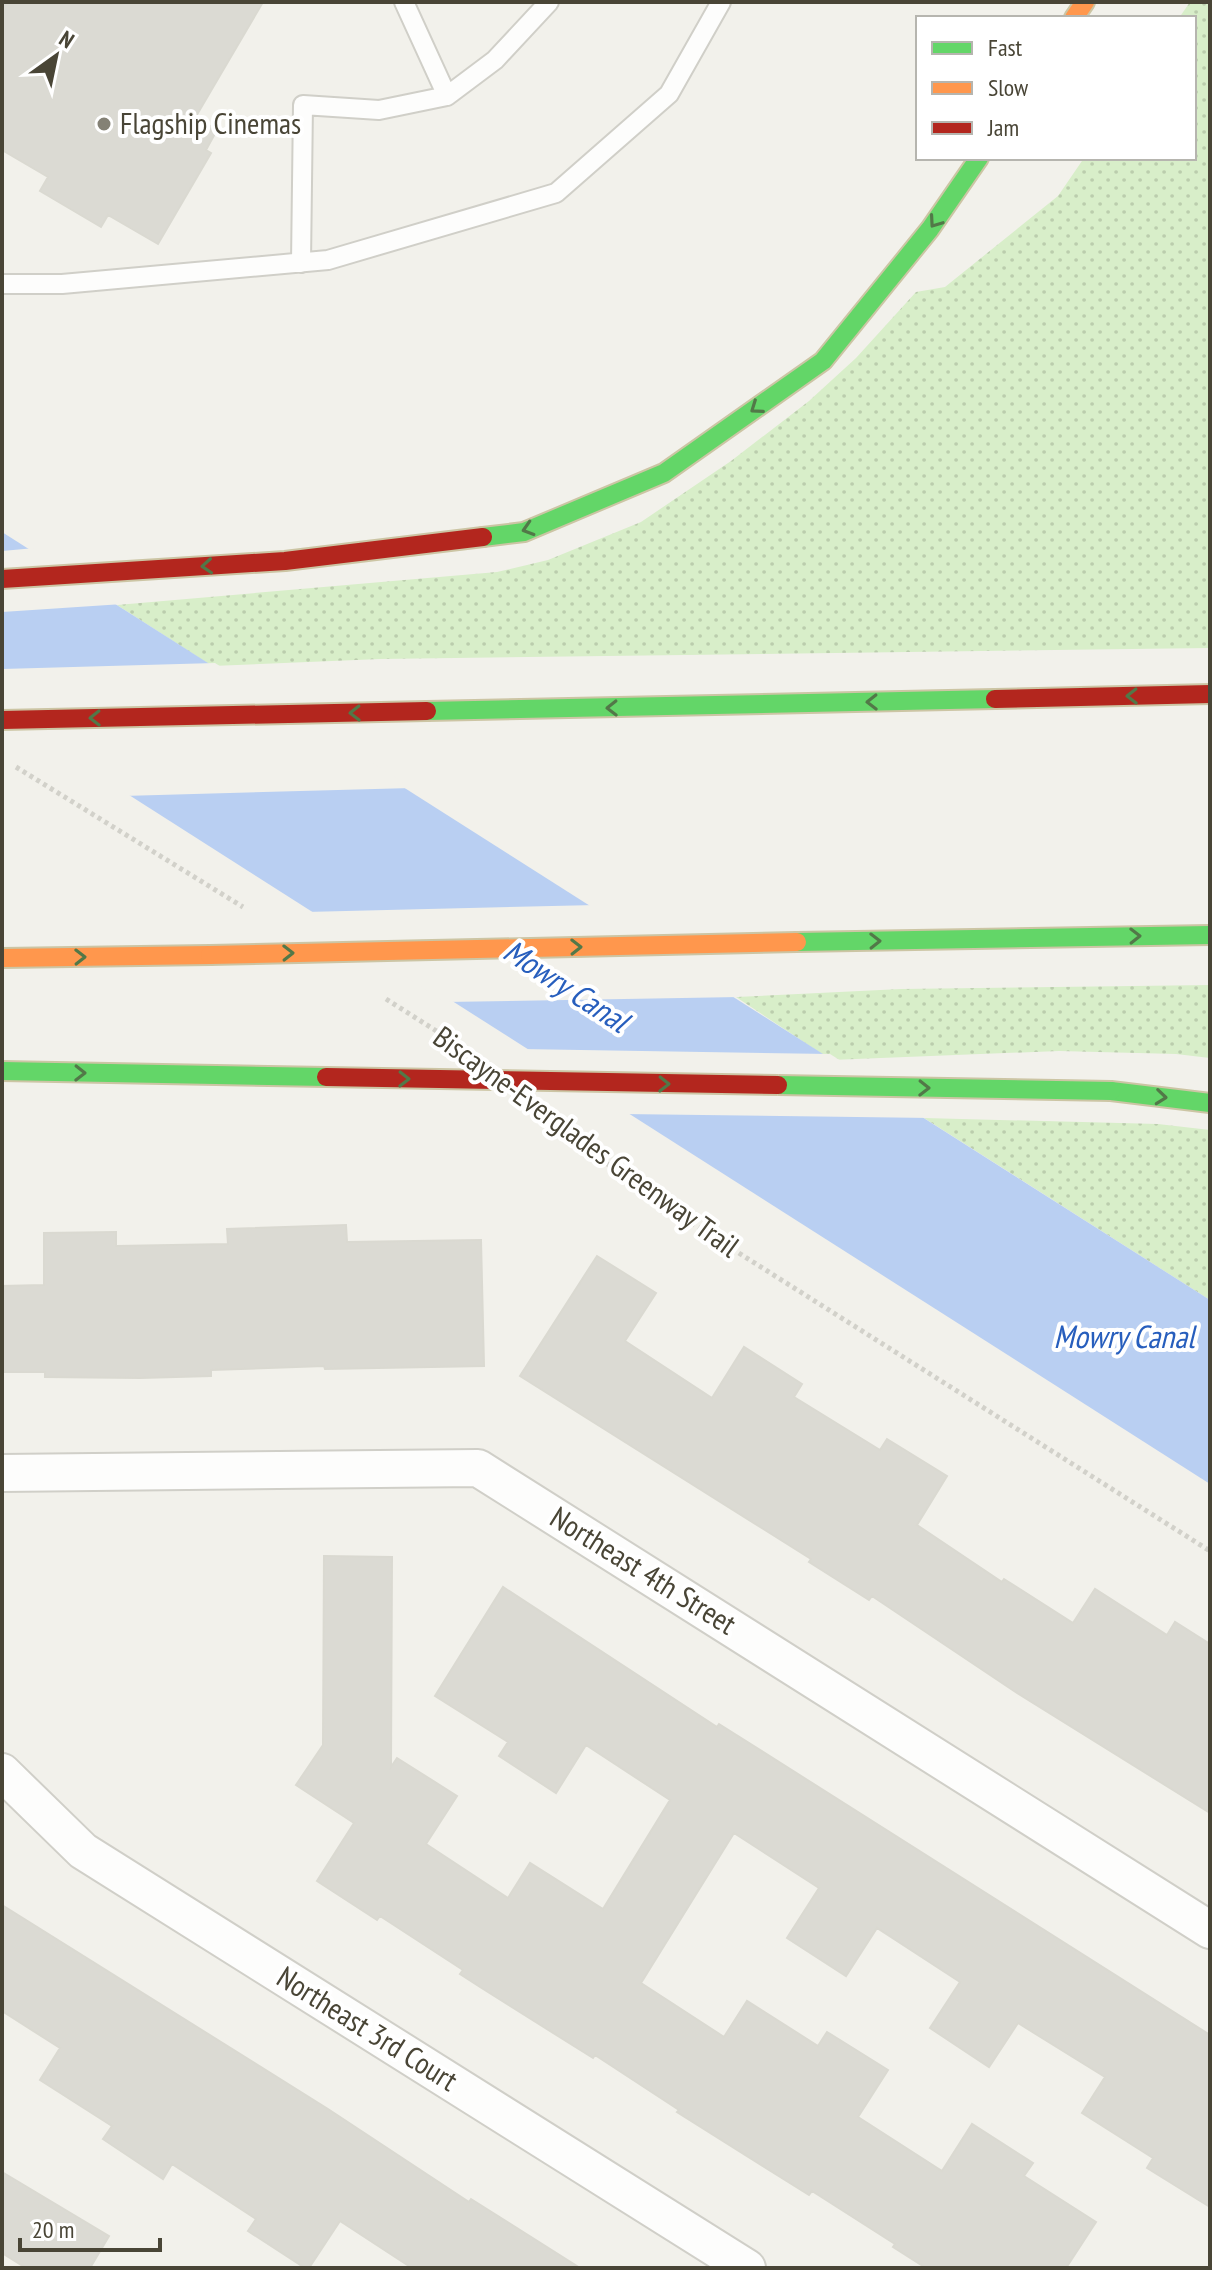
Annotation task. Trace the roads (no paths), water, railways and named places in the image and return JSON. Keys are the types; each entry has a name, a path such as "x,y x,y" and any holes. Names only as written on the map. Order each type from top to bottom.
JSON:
{"highway":[{"path":"2,579 285,561 524,532 664,473 823,361 930,229 978,160"},
{"path":"2,720 1210,694"},
{"path":"2,958 1210,935"},
{"path":"2,1071 1111,1091 1210,1103"}],"street":[{"name":"Northeast 4th Street","path":"2,1473 478,1468 1210,1930"},
{"name":"Northeast 3rd Court","path":"2,1772 83,1851 747,2268"}],"lane":[{"path":"404,2 447,96"},
{"path":"301,263 303,105 379,110 447,96 495,60 549,2"},
{"path":"2,284 62,284 328,260 556,193 669,94 712,5"}],"water":[{"name":"Mowry Canal","path":"2,532 1210,1300 1210,1484 2,714"}],"place":[{"name":"Flagship Cinemas","path":"104,124"}]}
